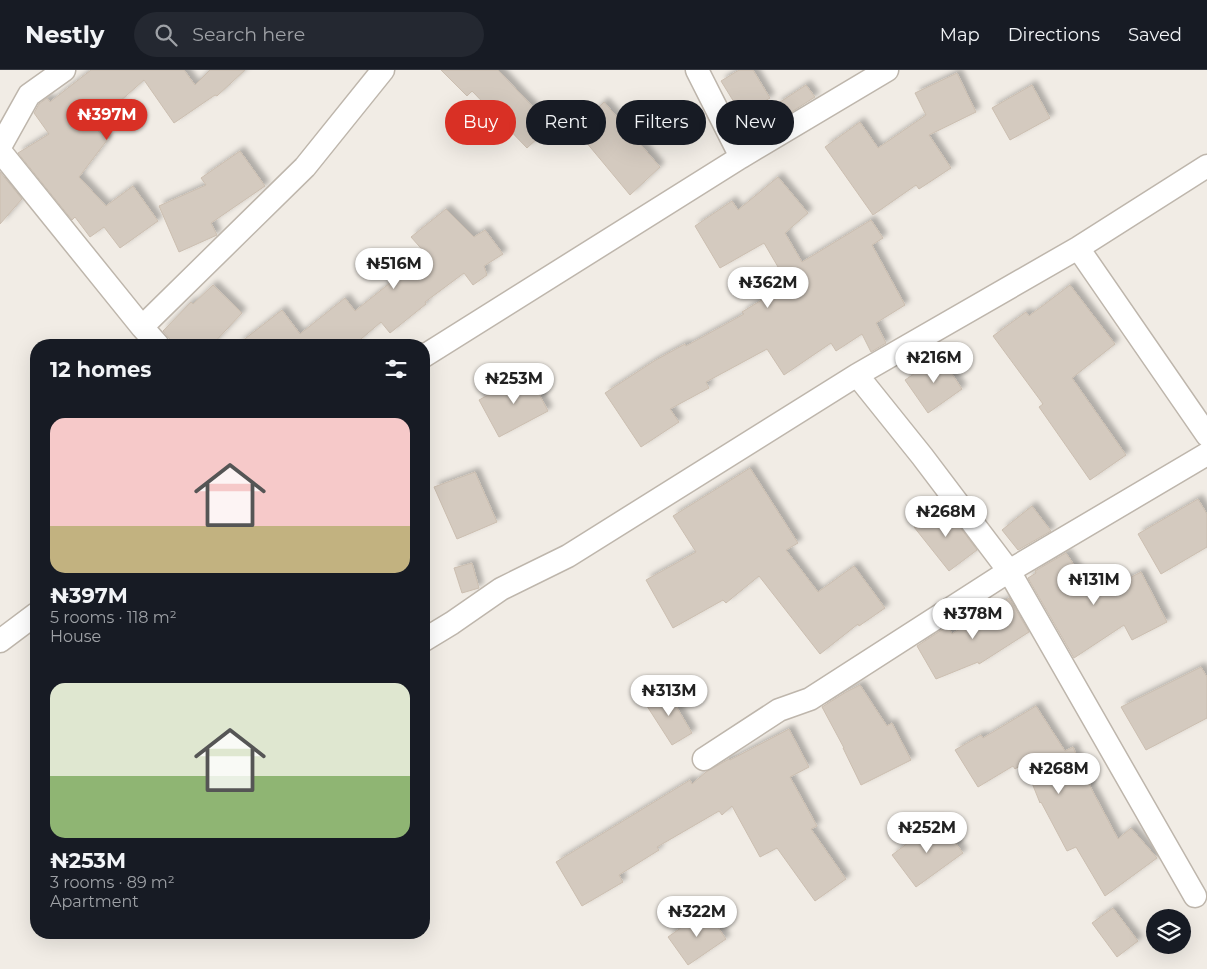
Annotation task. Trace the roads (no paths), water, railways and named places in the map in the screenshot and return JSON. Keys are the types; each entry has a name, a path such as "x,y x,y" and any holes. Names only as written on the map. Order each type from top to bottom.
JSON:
{"street":[{"path":"0,147 29,95 64,70"},
{"path":"142,327 305,167 383,70"},
{"path":"697,70 741,157"},
{"path":"430,352 741,157 887,70"},
{"path":"0,151 153,339"},
{"path":"430,636 501,590 568,556 857,375 1078,248 1207,166"},
{"path":"1078,248 1207,435"},
{"path":"857,375 922,456 1009,571 1195,896"},
{"path":"704,759 779,710 810,699 1009,571 1207,454"},
{"path":"0,641 30,618"}]}
